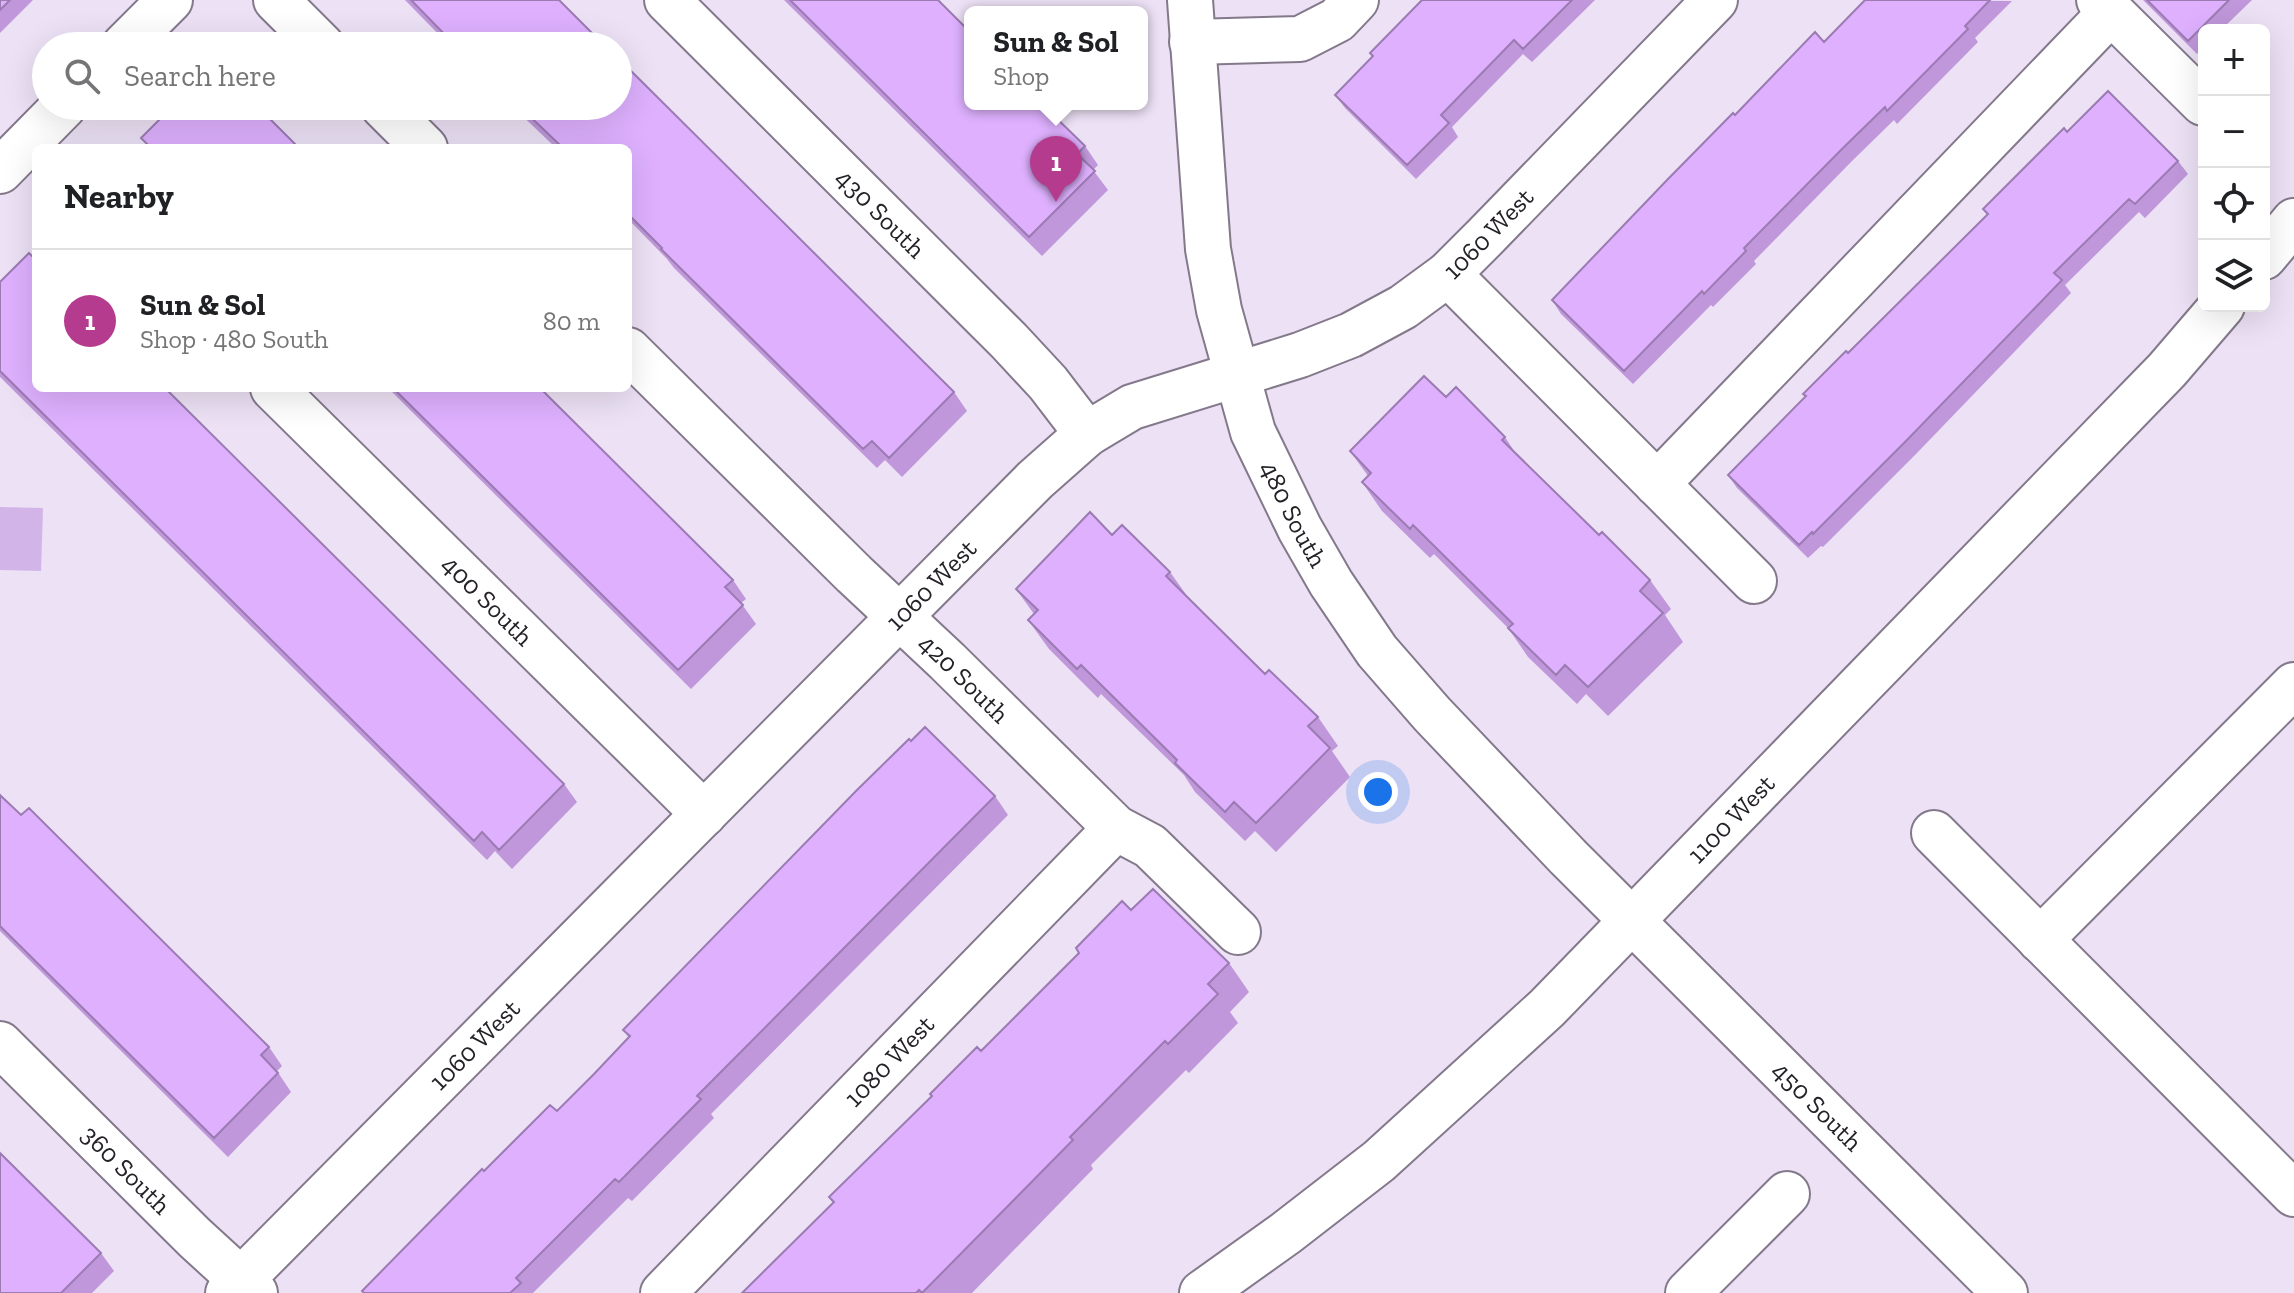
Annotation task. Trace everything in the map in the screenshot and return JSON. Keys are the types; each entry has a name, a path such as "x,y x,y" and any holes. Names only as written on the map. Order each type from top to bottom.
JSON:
{"street":[{"path":"138,32 170,0"},
{"path":"276,0 308,32"},
{"name":"430 South","path":"667,0 1009,341 1048,383 1087,434"},
{"path":"1191,21 1300,39 1337,20 1356,0"},
{"name":"1060 West","path":"241,1289 704,814 1035,480 1087,434 1132,407 1300,355 1351,335 1403,307 1448,274 1715,0"},
{"path":"1657,484 2105,6 2198,98"},
{"name":"480 South","path":"1191,21 1208,249 1219,310 1253,432 1300,529 1331,583 1377,651 1568,857 1632,919"},
{"path":"21,156 52,120"},
{"path":"397,120 421,144"},
{"path":"2270,250 2294,221"},
{"path":"1448,274 1754,581"},
{"name":"1100 West","path":"1202,1293 1379,1161 1547,1008 2167,370 2217,312"},
{"name":"420 South","path":"632,354 1116,828 1150,846 1238,932"},
{"name":"400 South","path":"277,392 704,814"},
{"path":"2040,940 2294,685"},
{"name":"1080 West","path":"663,1293 1116,828"},
{"path":"1934,833 2294,1194"},
{"name":"450 South","path":"1632,919 2005,1293"},
{"name":"360 South","path":"0,1044 195,1238 241,1289"},
{"path":"1688,1293 1787,1194"}],"shaded area":[{"path":"0,507 43,508 41,571 0,570"}],"building":[{"path":"0,0 10,0 0,10"},
{"path":"411,0 559,0 591,32 442,32"},
{"path":"790,0 938,0 964,26 964,110 1048,110 1085,146 1077,154 1095,171 1029,237"},
{"path":"1422,0 1572,0 1523,49 1514,40 1441,115 1449,123 1407,165 1335,95 1373,56 1370,53"},
{"path":"1865,0 1990,0 1965,26 1968,29 1887,111 1885,107 1843,148 1744,248 1746,251 1704,294 1702,291 1624,371 1552,300 1815,32 1824,42"},
{"path":"2147,0 2229,0 2205,24 2198,24 2198,31 2188,41"},
{"path":"632,72 954,392 889,458 872,441 863,449 632,218 632,144 559,144 534,120 632,120"},
{"path":"2108,91 2178,161 2135,204 2129,199 2054,273 2062,280 1906,441 1799,545 1728,475 1806,396 1803,394 1988,214 1983,209 2064,128 2067,132"},
{"path":"159,120 271,120 295,144 147,144 141,138"},
{"path":"29,253 32,256 32,392 169,392 564,784 499,850 482,832 474,841 0,371 0,282"},
{"path":"1424,376 1446,397 1456,387 1505,437 1502,440 1650,580 1640,591 1663,613 1588,687 1565,665 1556,675 1508,628 1513,624 1413,525 1410,529 1362,482 1371,473 1350,451"},
{"path":"397,392 544,392 733,580 725,587 743,605 678,670"},
{"path":"1090,512 1112,535 1122,525 1170,572 1166,576 1265,674 1269,670 1318,717 1308,726 1330,748 1256,823 1234,802 1225,812 1081,665 1077,669 1028,620 1038,610 1016,589"},
{"path":"925,727 995,796 697,1096 701,1099 619,1182 615,1179 516,1278 521,1283 510,1293 364,1293 362,1291 482,1169 484,1171 550,1105 557,1111 594,1074 630,1036 623,1030 857,790"},
{"path":"0,795 21,815 29,808 269,1047 261,1055 278,1073 214,1138 0,926"},
{"path":"1153,889 1229,963 1208,984 1218,994 1168,1044 1165,1041 1070,1137 1073,1140 922,1293 919,1290 916,1293 742,1293 834,1202 829,1197 932,1096 930,1094 977,1047 981,1051 1079,953 1076,948 1122,901 1131,910"},
{"path":"0,1153 101,1253 61,1293 0,1293"}],"place":[{"name":"Sun & Sol","path":"1056,202"}]}
